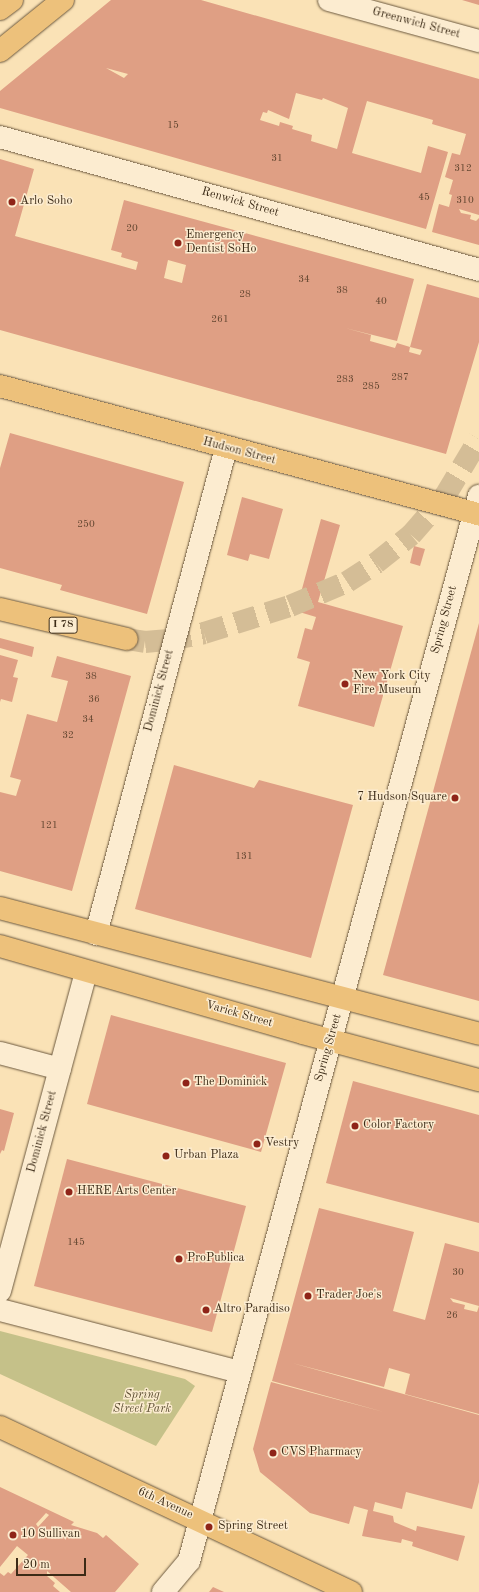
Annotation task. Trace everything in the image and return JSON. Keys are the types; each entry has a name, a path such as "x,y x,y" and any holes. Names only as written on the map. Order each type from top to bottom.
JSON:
{"main road":[{"path":"0,9 12,0"},
{"path":"0,51 63,0"},
{"name":"Hudson Street","path":"0,386 226,448 478,508"},
{"name":"I 78","path":"0,609 127,639"},
{"path":"0,908 479,1034"},
{"name":"Varick Street","path":"0,946 330,1041 479,1080"},
{"name":"6th Avenue","path":"0,1427 351,1592"}],"street":[{"name":"Greenwich Street","path":"329,0 479,41"},
{"name":"Renwick Street","path":"0,137 479,270"},
{"name":"Dominick Street","path":"96,934 226,448"},
{"name":"Spring Street","path":"163,1592 189,1561 330,1041 478,508"},
{"name":"Dominick Street","path":"0,1291 86,972"},
{"path":"0,1053 60,1069"},
{"path":"0,1310 240,1372"}],"green space":[{"name":"Spring Street Park","path":"0,1331 185,1379 195,1386 156,1446 0,1374"}],"building":[{"path":"111,0 201,0 479,79 479,215 459,209 461,213 471,215 470,219 476,221 479,218 479,245 432,232 439,204 449,207 452,195 449,194 453,180 445,177 452,153 460,155 466,134 432,124 433,120 367,101 352,153 421,173 428,146 448,152 426,229 0,108 0,91","holes":["106,68 128,74 124,78","296,93 322,100 323,98 348,108 337,149 311,141 312,135 292,129 293,126 280,122 279,126 260,120 263,112 267,113 268,110 289,119"]},
{"path":"462,0 479,0 479,5"},
{"path":"0,159 34,169 15,236 136,270 138,262 121,257 122,253 111,250 124,200 414,279 397,341 345,328 371,335 370,341 395,348 397,343 410,347 427,284 479,298 479,342 446,454 0,330","holes":["168,260 186,265 182,283 164,278","410,347 422,350 420,355 409,352"]},
{"path":"10,433 184,482 147,614 60,590 62,585 0,568 0,468"},
{"path":"242,497 283,509 269,559 250,554 248,561 227,555"},
{"name":"New York City Fire Museum","path":"321,519 340,525 318,602 403,626 374,727 298,706 310,662 297,658 305,628 312,630 316,617 296,611"},
{"path":"414,546 425,549 420,566 410,563"},
{"name":"7 Hudson Square","path":"479,623 479,1001 383,975"},
{"path":"0,638 34,647 32,657 0,648"},
{"path":"0,655 18,660 13,677 18,678 12,702 1,699 0,702"},
{"path":"57,656 131,676 72,891 0,871 0,792 16,796 21,780 10,777 27,714 57,722 68,681 51,677"},
{"path":"174,765 254,788 259,780 353,805 311,958 135,909"},
{"name":"The Dominick","path":"111,1015 286,1063 261,1152 87,1104"},
{"path":"353,1081 479,1115 479,1223 326,1183"},
{"path":"0,1109 14,1113 4,1151 2,1150 0,1154"},
{"path":"67,1159 246,1206 212,1332 34,1286"},
{"path":"319,1208 414,1232 393,1311 425,1320 445,1243 479,1252 479,1306 479,1414 405,1394 410,1374 389,1368 384,1387 292,1363 479,1415 479,1482 472,1509 406,1492 402,1509 375,1502 373,1511 393,1516 394,1522 416,1531 417,1526 465,1536 458,1561 412,1546 413,1542 402,1539 401,1543 362,1536 368,1510 354,1506 349,1524 310,1513 260,1472 253,1449 271,1382 384,1412 272,1381","holes":["450,1298 479,1306 477,1312 464,1309 465,1305 453,1302"]},
{"path":"0,1487 74,1522 71,1525 97,1533 103,1538 106,1535 139,1564 115,1592 71,1592 47,1571 47,1576 55,1583 53,1586 60,1592 0,1592 0,1573 4,1576 8,1572 11,1574 28,1555 17,1546 0,1567","holes":["46,1513 49,1515 38,1527 36,1524"]},
{"path":"213,1587 224,1592 209,1592"}],"tunnel":[{"path":"127,639 145,642 169,640 204,633 290,606 347,582 376,563 411,535 445,496 479,439"}],"place":[{"name":"Arlo Soho","path":"12,202"},
{"name":"Emergency Dentist SoHo","path":"178,243"},
{"name":"New York City Fire Museum","path":"345,684"},
{"name":"7 Hudson Square","path":"455,798"},
{"name":"The Dominick","path":"186,1083"},
{"name":"Color Factory","path":"355,1126"},
{"name":"Vestry","path":"257,1144"},
{"name":"Urban Plaza","path":"166,1156"},
{"name":"HERE Arts Center","path":"69,1192"},
{"name":"ProPublica","path":"179,1259"},
{"name":"Trader Joe's","path":"308,1296"},
{"name":"Altro Paradiso","path":"206,1310"},
{"name":"CVS Pharmacy","path":"273,1453"},
{"name":"Spring Street","path":"209,1527"},
{"name":"10 Sullivan","path":"13,1535"}]}
